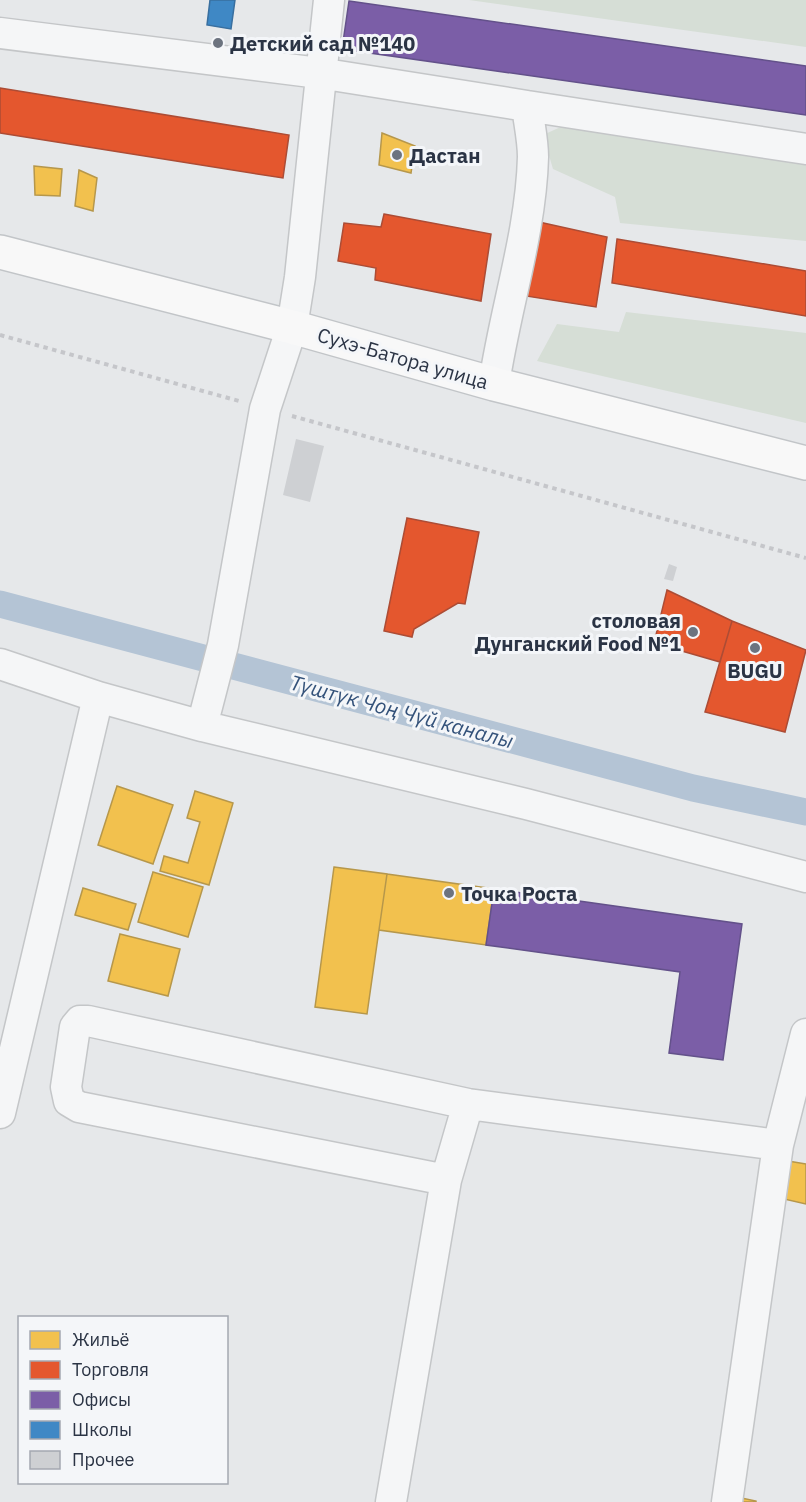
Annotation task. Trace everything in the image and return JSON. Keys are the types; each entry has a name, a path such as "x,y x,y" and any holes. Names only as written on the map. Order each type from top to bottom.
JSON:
{"main road":[{"name":"Сухэ-Батора улица","path":"0,252 292,327 494,384 806,463"}],"lane":[{"path":"202,726 223,645 265,409 292,327 302,266 318,107 319,73 329,0"},
{"path":"0,33 319,73 806,149"},
{"path":"494,384 501,333 521,250 533,156 527,106"},
{"path":"0,664 98,697 202,726 526,804 806,877"},
{"path":"0,1113 98,697"},
{"path":"446,1180 79,1107 69,1101 66,1087 75,1027 80,1021 88,1021 468,1104 778,1145"},
{"path":"727,1502 778,1145 806,1034"},
{"path":"391,1502 446,1180 468,1104"}],"path":[{"path":"0,335 806,558"}],"shaded area":[{"path":"469,0 806,0 806,47"},
{"path":"565,125 806,165 806,241 620,223 615,197 553,169 543,135"},
{"path":"626,312 806,333 806,423 537,361 557,324 619,332"}],"building: Жильё":[{"name":"Дастан","path":"382,133 415,146 411,173 379,165"},
{"path":"34,166 62,169 60,196 35,195"},
{"path":"79,170 97,178 93,211 75,206"},
{"path":"117,786 173,805 153,864 98,845"},
{"path":"195,791 233,803 209,885 160,871 164,856 188,863 200,822 187,818"},
{"path":"334,867 387,874 367,1014 315,1007"},
{"path":"153,872 203,887 188,937 138,922"},
{"path":"387,874 494,889 486,945 379,930"},
{"path":"83,888 136,904 128,930 75,915"},
{"path":"120,934 180,949 168,996 108,981"},
{"path":"788,1161 806,1164 806,1204 784,1199"},
{"path":"732,1496 756,1501 756,1502 731,1502"}],"building: Торговля":[{"path":"0,88 289,135 283,178 0,133"},
{"path":"384,214 491,234 481,301 375,280 376,268 338,261 344,223 381,227"},
{"path":"539,222 607,237 596,307 526,296"},
{"path":"617,239 806,271 806,316 612,283"},
{"path":"407,518 479,532 465,604 458,603 414,629 412,637 384,631"},
{"name":"столовая Дунганский Food №1","path":"667,590 732,621 720,662 654,643"},
{"path":"732,621 806,650 785,732 705,712"}],"building: Офисы":[{"path":"349,1 806,66 806,115 342,49"},
{"path":"494,889 742,924 723,1060 669,1053 680,972 486,945"}],"building: Школы":[{"path":"210,0 235,0 231,29 207,25"}],"building: Прочее":[{"path":"296,439 324,446 310,502 283,495"},
{"path":"669,564 677,567 673,581 664,579"}],"waterway":[{"name":"Түштүк Чоң Чүй каналы","path":"0,604 693,788 806,812"}],"place":[{"name":"Детский сад №140","path":"218,43"},
{"name":"Дастан","path":"397,155"},
{"name":"столовая Дунганский Food №1","path":"693,632"},
{"name":"BUGU","path":"755,648"},
{"name":"Точка Роста","path":"449,893"}]}
